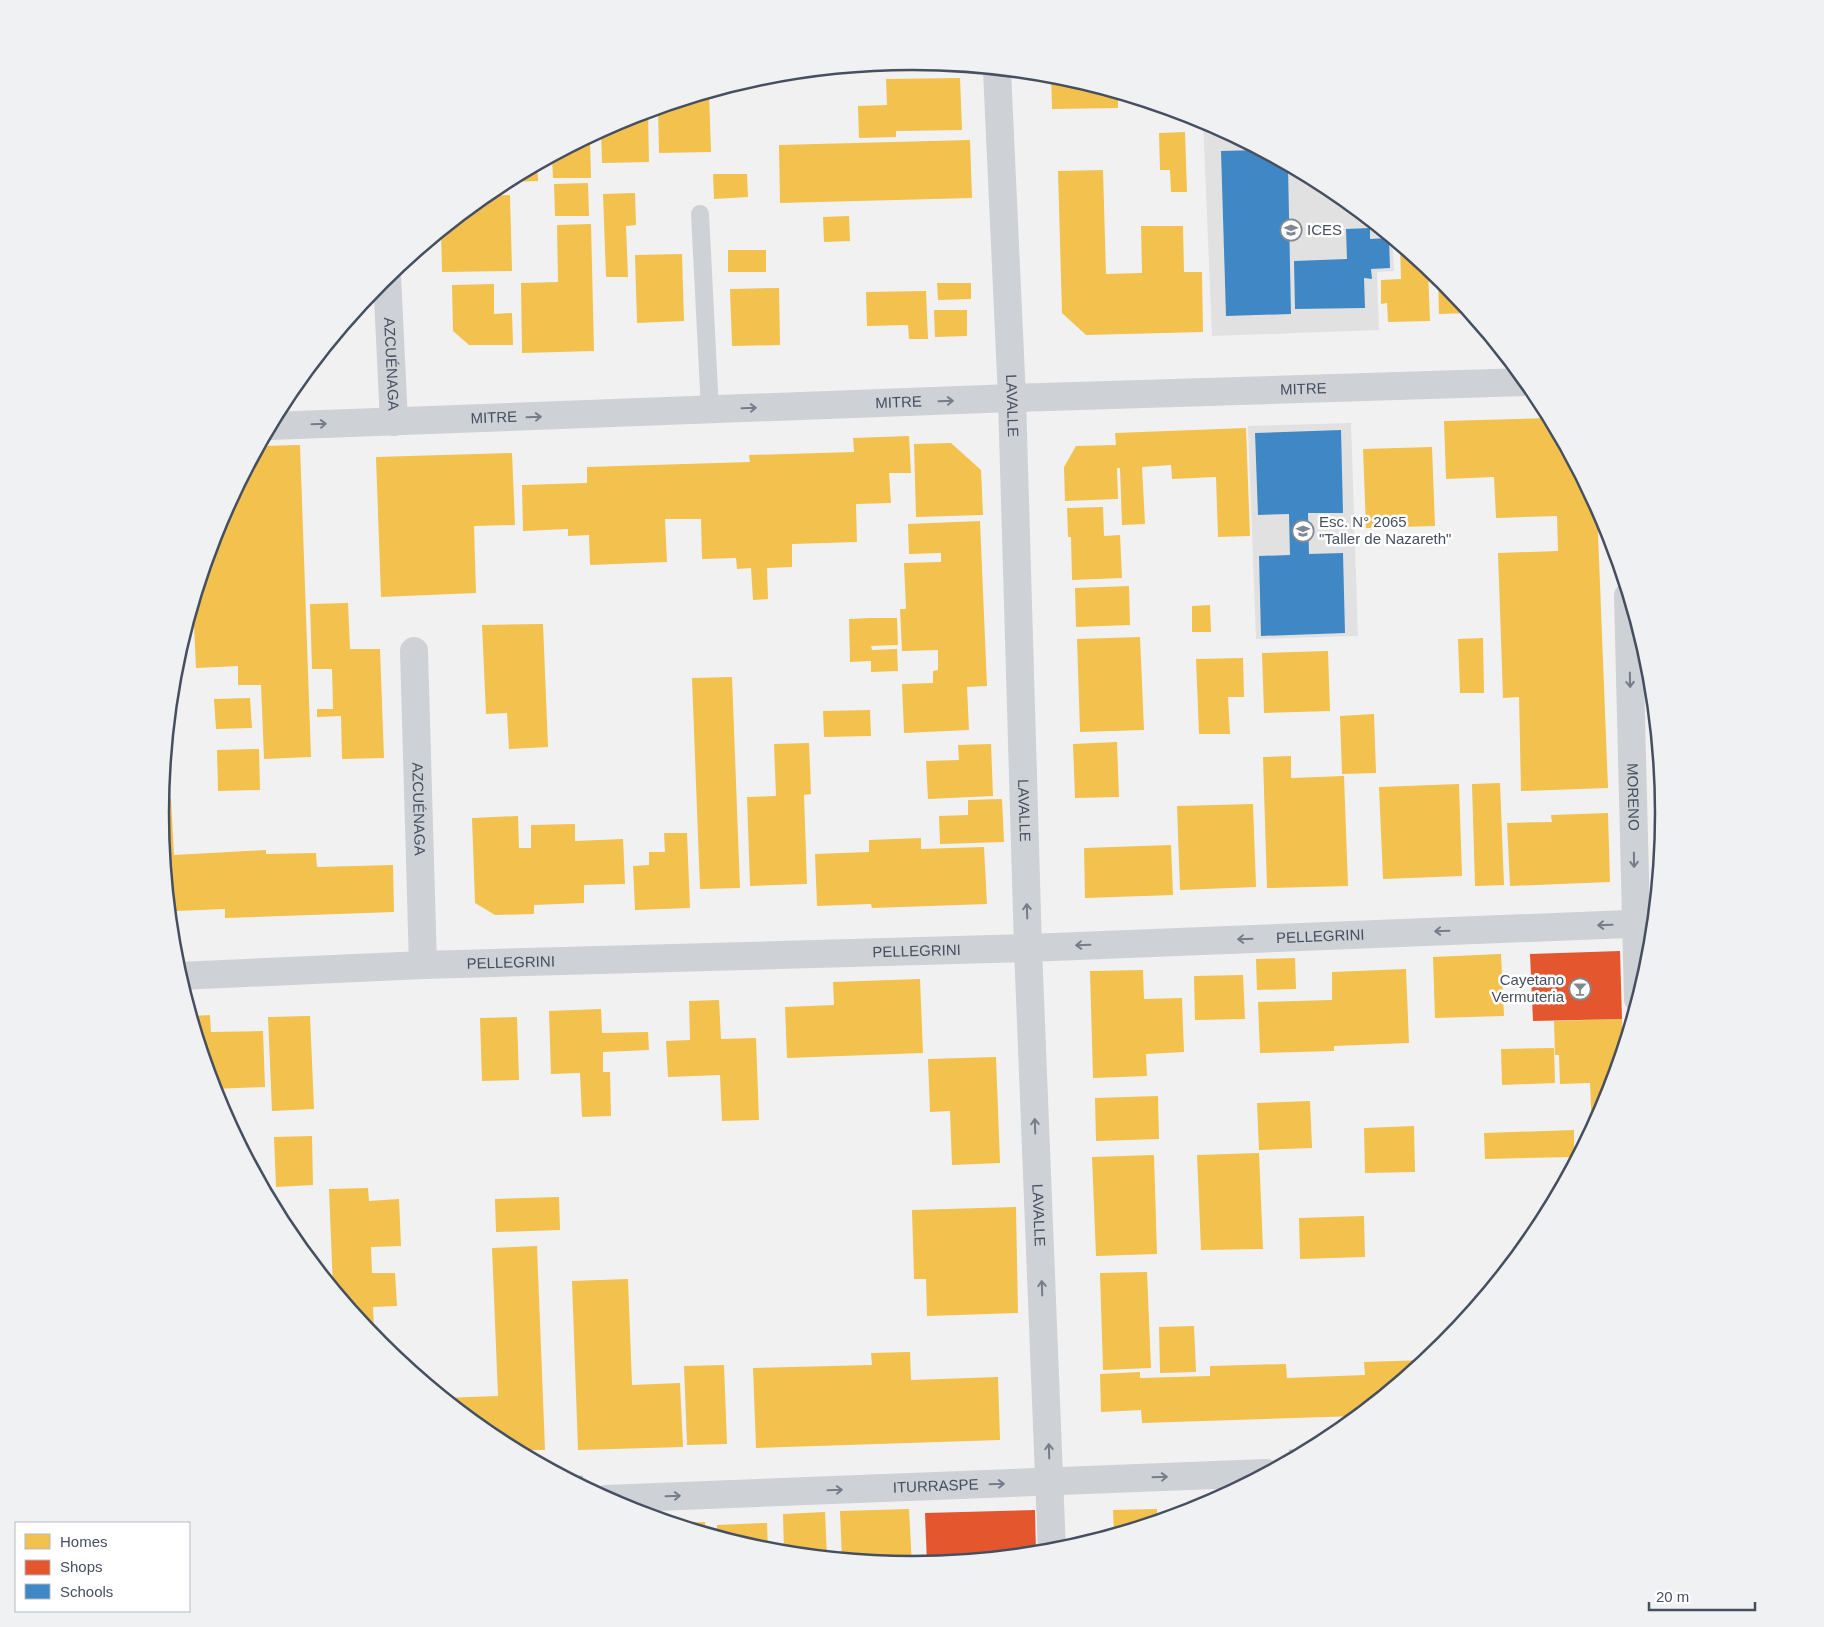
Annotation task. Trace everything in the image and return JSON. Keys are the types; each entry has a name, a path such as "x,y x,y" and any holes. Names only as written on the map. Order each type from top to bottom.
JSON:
{"street":[{"name":"LAVALLE","path":"997,75 1012,398 1028,948 1052,1544"},
{"name":"AZCUÉNAGA","path":"388,287 394,422"},
{"name":"MITRE","path":"278,426 1012,398 1517,382"},
{"name":"MORENO","path":"1629,618 1644,924 1641,957"},
{"name":"AZCUÉNAGA","path":"414,651 423,965"},
{"name":"PELLEGRINI","path":"187,976 423,965 1028,948 1644,924"},
{"name":"ITURRASPE","path":"623,1498 1253,1474"}],"lane":[{"path":"700,214 710,410"}],"shaded area":[{"name":"ICES","path":"1203,130 1284,170 1325,195 1365,224 1375,232 1375,235 1378,235 1393,247 1394,271 1377,272 1379,330 1212,336"},
{"name":"Esc. N° 2065 \"Taller de Nazareth\"","path":"1351,423 1358,636 1256,639 1248,426"}],"building: Homes":[{"path":"960,78 962,130 896,131 896,137 859,138 858,106 887,105 886,79"},
{"path":"1051,83 1118,99 1118,108 1052,109"},
{"path":"709,98 711,152 659,153 658,115"},
{"path":"648,119 649,162 602,163 601,139"},
{"path":"1185,132 1187,192 1171,192 1170,170 1160,170 1159,133"},
{"path":"970,140 972,198 780,203 779,145"},
{"path":"590,144 591,178 553,178 552,163"},
{"path":"1103,170 1106,274 1142,273 1141,226 1183,226 1184,272 1202,272 1203,332 1086,335 1062,313 1058,171"},
{"path":"537,172 538,181 521,182"},
{"path":"713,174 747,174 748,197 714,199"},
{"path":"588,183 589,216 555,216 554,184"},
{"path":"635,193 636,225 626,226 628,277 606,277 603,194"},
{"path":"498,195 510,195 512,271 442,272 441,239"},
{"path":"849,216 850,241 824,242 823,217"},
{"path":"591,224 594,351 522,353 521,283 558,282 557,225"},
{"path":"728,250 766,250 766,272 728,272"},
{"path":"682,254 684,321 637,323 635,255"},
{"path":"1400,254 1428,279 1430,321 1388,322 1387,303 1381,304 1381,280 1401,279"},
{"path":"937,283 971,283 971,299 938,300"},
{"path":"494,284 494,314 512,313 513,345 469,345 453,331 452,285"},
{"path":"779,288 780,345 732,346 730,289"},
{"path":"1438,288 1462,313 1439,314"},
{"path":"926,291 928,339 909,339 908,325 867,326 866,292"},
{"path":"934,310 967,310 967,336 935,337"},
{"path":"1541,418 1579,485 1598,526 1608,788 1521,791 1519,697 1503,698 1498,553 1558,551 1557,516 1496,518 1494,477 1446,479 1444,421"},
{"path":"1246,428 1250,536 1218,537 1216,477 1172,479 1171,465 1142,467 1145,524 1122,525 1120,468 1117,468 1118,499 1065,501 1064,467 1076,446 1116,445 1115,433"},
{"path":"909,436 911,473 889,473 891,503 856,504 857,542 792,544 792,567 767,568 768,599 753,600 751,568 737,569 736,558 702,559 701,519 665,519 667,562 590,565 589,535 568,536 568,529 523,531 522,485 587,483 587,467 750,462 749,455 854,452 853,438"},
{"path":"951,443 981,470 983,515 916,517 914,444"},
{"path":"300,445 311,757 264,759 261,685 238,685 238,666 196,668 194,622 208,575 225,529 266,446"},
{"path":"1432,447 1435,526 1366,528 1363,449"},
{"path":"512,453 515,525 474,526 476,593 381,597 376,457"},
{"path":"1103,507 1104,536 1120,535 1122,578 1072,580 1071,537 1068,537 1067,508"},
{"path":"980,521 987,686 967,687 969,730 904,733 902,684 933,683 933,671 938,670 938,650 902,651 900,609 906,609 904,563 941,562 941,553 909,554 908,524"},
{"path":"1129,586 1130,625 1076,627 1075,588"},
{"path":"348,603 350,649 380,649 384,758 342,759 341,716 317,717 317,709 333,709 332,669 312,669 310,604"},
{"path":"1210,605 1211,632 1192,632 1192,606"},
{"path":"897,618 898,645 871,646 872,650 897,649 898,671 871,672 871,661 850,662 849,619"},
{"path":"543,624 548,747 509,749 507,713 486,714 482,625"},
{"path":"1140,637 1144,730 1080,732 1077,639"},
{"path":"1483,638 1484,693 1460,693 1458,639"},
{"path":"1328,651 1330,711 1264,713 1262,653"},
{"path":"1243,658 1244,697 1228,697 1230,734 1199,734 1196,659"},
{"path":"732,677 740,888 700,889 692,678"},
{"path":"250,698 252,728 216,729 214,699"},
{"path":"870,710 871,736 824,737 823,711"},
{"path":"1374,714 1376,773 1342,774 1340,716"},
{"path":"1117,742 1119,797 1075,798 1073,744"},
{"path":"809,743 811,794 804,795 807,884 750,886 747,797 776,796 774,744"},
{"path":"991,744 993,796 928,799 926,761 959,760 958,745"},
{"path":"259,749 260,790 218,791 217,750"},
{"path":"1291,756 1291,778 1344,776 1348,886 1267,888 1263,757"},
{"path":"1500,783 1504,885 1475,886 1472,784"},
{"path":"1459,784 1462,876 1383,879 1379,787"},
{"path":"169,799 171,799 174,855 266,850 266,854 316,853 317,867 393,865 394,912 225,918 225,909 176,911 176,917 170,862"},
{"path":"1002,799 1004,842 940,844 939,816 968,815 968,800"},
{"path":"1253,804 1256,887 1180,890 1177,806"},
{"path":"1608,813 1610,882 1510,886 1507,823 1552,822 1551,815"},
{"path":"518,816 519,848 531,848 531,825 575,824 575,841 623,839 625,884 584,885 584,903 534,905 534,914 495,915 475,903 472,818"},
{"path":"664,833 687,833 690,908 635,910 633,866 649,865 649,852 665,852"},
{"path":"921,838 921,849 984,847 987,904 872,908 871,904 817,906 815,854 869,852 869,840"},
{"path":"1171,845 1173,895 1085,898 1084,848"},
{"path":"1501,954 1504,1016 1435,1018 1433,957"},
{"path":"1295,958 1296,989 1257,990 1256,959"},
{"path":"1406,969 1409,1043 1334,1046 1334,1051 1260,1053 1258,1002 1332,1000 1332,972"},
{"path":"1143,970 1144,999 1182,998 1184,1052 1146,1054 1147,1076 1093,1078 1090,971"},
{"path":"1243,975 1245,1019 1195,1020 1194,976"},
{"path":"920,979 923,1053 787,1058 785,1007 834,1005 833,982"},
{"path":"719,1000 721,1039 756,1038 759,1120 722,1121 720,1075 668,1077 666,1041 690,1040 689,1001"},
{"path":"601,1009 602,1033 648,1032 649,1050 603,1052 603,1072 610,1072 611,1116 582,1117 580,1073 551,1074 549,1011"},
{"path":"210,1015 211,1032 263,1031 265,1087 222,1089 197,1016"},
{"path":"310,1016 314,1109 272,1111 268,1017"},
{"path":"517,1017 519,1080 482,1081 480,1018"},
{"path":"1622,1019 1622,1031 1616,1052 1591,1115 1590,1083 1560,1084 1559,1055 1555,1055 1554,1021"},
{"path":"1554,1048 1555,1083 1502,1085 1501,1049"},
{"path":"996,1057 1000,1163 952,1165 950,1111 930,1112 928,1059"},
{"path":"1158,1096 1159,1139 1096,1141 1095,1098"},
{"path":"1310,1101 1312,1148 1259,1150 1257,1103"},
{"path":"1414,1126 1415,1172 1365,1173 1364,1128"},
{"path":"1574,1130 1574,1151 1571,1157 1485,1159 1484,1133"},
{"path":"312,1136 313,1185 276,1187 274,1137"},
{"path":"1259,1153 1263,1249 1201,1250 1197,1155"},
{"path":"1154,1155 1157,1254 1096,1256 1092,1157"},
{"path":"368,1188 369,1201 399,1199 401,1246 371,1247 372,1273 395,1273 397,1306 373,1307 374,1326 333,1279 329,1189"},
{"path":"559,1197 560,1230 496,1232 495,1199"},
{"path":"1016,1207 1018,1313 927,1316 926,1279 914,1279 912,1210"},
{"path":"1364,1216 1365,1257 1300,1259 1299,1218"},
{"path":"537,1246 545,1450 529,1450 499,1432 453,1398 498,1396 492,1248"},
{"path":"1147,1272 1151,1368 1103,1370 1100,1273"},
{"path":"628,1279 632,1385 680,1383 683,1447 578,1450 572,1281"},
{"path":"1194,1326 1196,1372 1160,1373 1159,1327"},
{"path":"910,1352 911,1380 998,1377 1000,1440 756,1448 753,1368 872,1365 871,1353"},
{"path":"1415,1360 1347,1416 1142,1423 1141,1410 1101,1412 1100,1374 1140,1372 1140,1378 1210,1376 1210,1366 1286,1364 1287,1378 1365,1375 1364,1362"},
{"path":"724,1365 727,1444 687,1445 684,1366"},
{"path":"909,1509 912,1557 842,1553 840,1511"},
{"path":"1157,1509 1157,1516 1114,1529 1113,1510"},
{"path":"825,1512 827,1552 784,1546 783,1514"},
{"path":"705,1522 705,1528 688,1523"},
{"path":"767,1523 768,1543 717,1531 717,1525"}],"building: Shops":[{"path":"1620,951 1622,1019 1533,1021 1530,954"},
{"path":"1035,1510 1036,1547 1009,1551 927,1556 925,1513"}],"building: Schools":[{"path":"1247,150 1288,173 1291,314 1226,316 1221,151"},
{"path":"1370,228 1370,239 1382,238 1389,244 1390,268 1371,269 1372,279 1364,278 1365,308 1295,309 1294,261 1347,259 1346,229"},
{"name":"Esc. N° 2065 \"Taller de Nazareth\"","path":"1341,430 1343,513 1308,513 1309,554 1343,553 1345,633 1261,636 1259,556 1290,555 1289,514 1258,515 1255,433"}],"place":[{"name":"ICES","path":"1291,230"},
{"name":"Esc. N° 2065 \"Taller de Nazareth\"","path":"1303,531"},
{"name":"Cayetano Vermuteria","path":"1580,989"}]}
